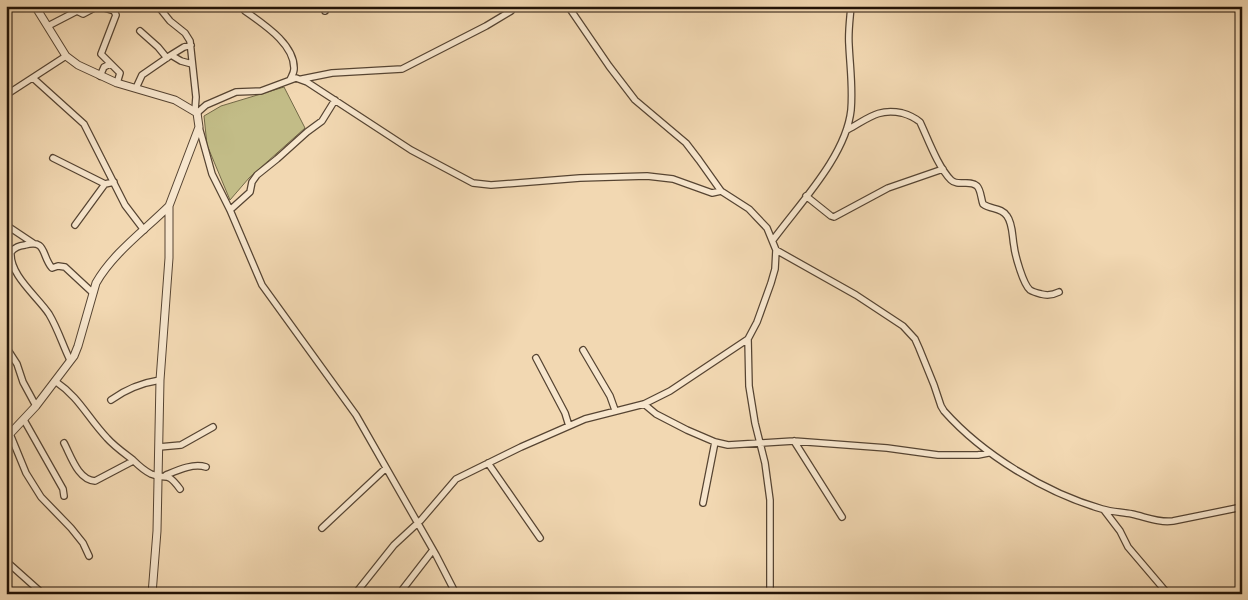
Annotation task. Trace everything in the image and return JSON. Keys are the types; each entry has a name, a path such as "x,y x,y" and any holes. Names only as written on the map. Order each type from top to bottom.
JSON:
{"street":[{"path":"35,6 66,56 78,65 117,83 175,100 196,112"},
{"path":"48,26 77,11 83,14 98,6 116,8 116,16 101,54 120,73 117,83"},
{"path":"158,6 165,16 189,38 196,112 212,174 262,284 356,416 456,594"},
{"path":"355,594 394,545 417,524 456,479 585,419 644,404 684,382 748,338 757,322 775,269 776,250 767,228 755,214 721,191 686,143 642,107 626,89 568,6"},
{"path":"773,240 833,160 847,130 851,111 852,84 848,43 851,6"},
{"path":"245,11 274,32 281,40 294,62 294,71 290,80"},
{"path":"196,112 206,105 236,92 261,91 296,78 302,79 332,73 402,69 512,11"},
{"path":"140,31 169,57 192,64"},
{"path":"136,88 142,75 184,46 190,45"},
{"path":"6,95 66,56"},
{"path":"100,76 104,67 110,64"},
{"path":"33,78 84,124 125,205 144,230"},
{"path":"302,79 411,150 473,183 491,185 580,178 647,176 673,179 712,193 721,191"},
{"path":"230,210 250,192 252,182 257,175 306,132 322,121 335,100"},
{"path":"847,130 884,111 910,115 920,122 943,169 955,182 969,183 976,186 983,204 1005,213 1010,224 1016,255 1029,290 1047,295 1054,295 1059,292"},
{"path":"152,594 162,476 159,447 160,380 169,258 169,206 199,127"},
{"path":"53,158 105,184 114,182"},
{"path":"806,196 834,217 888,188 943,169"},
{"path":"75,225 105,184"},
{"path":"90,556 71,528 41,497 26,473 8,436 36,406 78,346 96,282 113,259 169,206"},
{"path":"6,225 40,245 52,268 58,266 65,267 94,292"},
{"path":"33,242 14,248 10,254 11,258 24,283 49,314 70,360"},
{"path":"776,250 856,295 903,326 915,339 941,406 949,417 988,453 1012,468 1056,491 1104,510 1168,522 1242,507"},
{"path":"748,338 749,386 765,462 770,500 770,594"},
{"path":"6,346 36,406"},
{"path":"583,350 610,396 615,410"},
{"path":"536,358 565,413 569,426"},
{"path":"111,400 134,386 160,380"},
{"path":"55,381 68,389 79,401 106,438 148,472 172,479 180,489"},
{"path":"644,404 649,410 662,418 715,442 733,445 794,441 877,447 938,455 978,455 988,453"},
{"path":"24,420 63,489 64,496"},
{"path":"159,447 181,445 213,427"},
{"path":"794,441 842,517"},
{"path":"703,503 715,442"},
{"path":"64,443 83,477 89,481 95,481 133,461"},
{"path":"488,463 540,538"},
{"path":"162,476 200,465 206,467"},
{"path":"322,528 386,468"},
{"path":"1104,510 1132,552 1168,594"},
{"path":"400,594 433,550"},
{"path":"6,561 43,594"}],"shaded area":[{"path":"284,87 305,128 249,178 230,200 207,145 204,116 221,106"}]}
